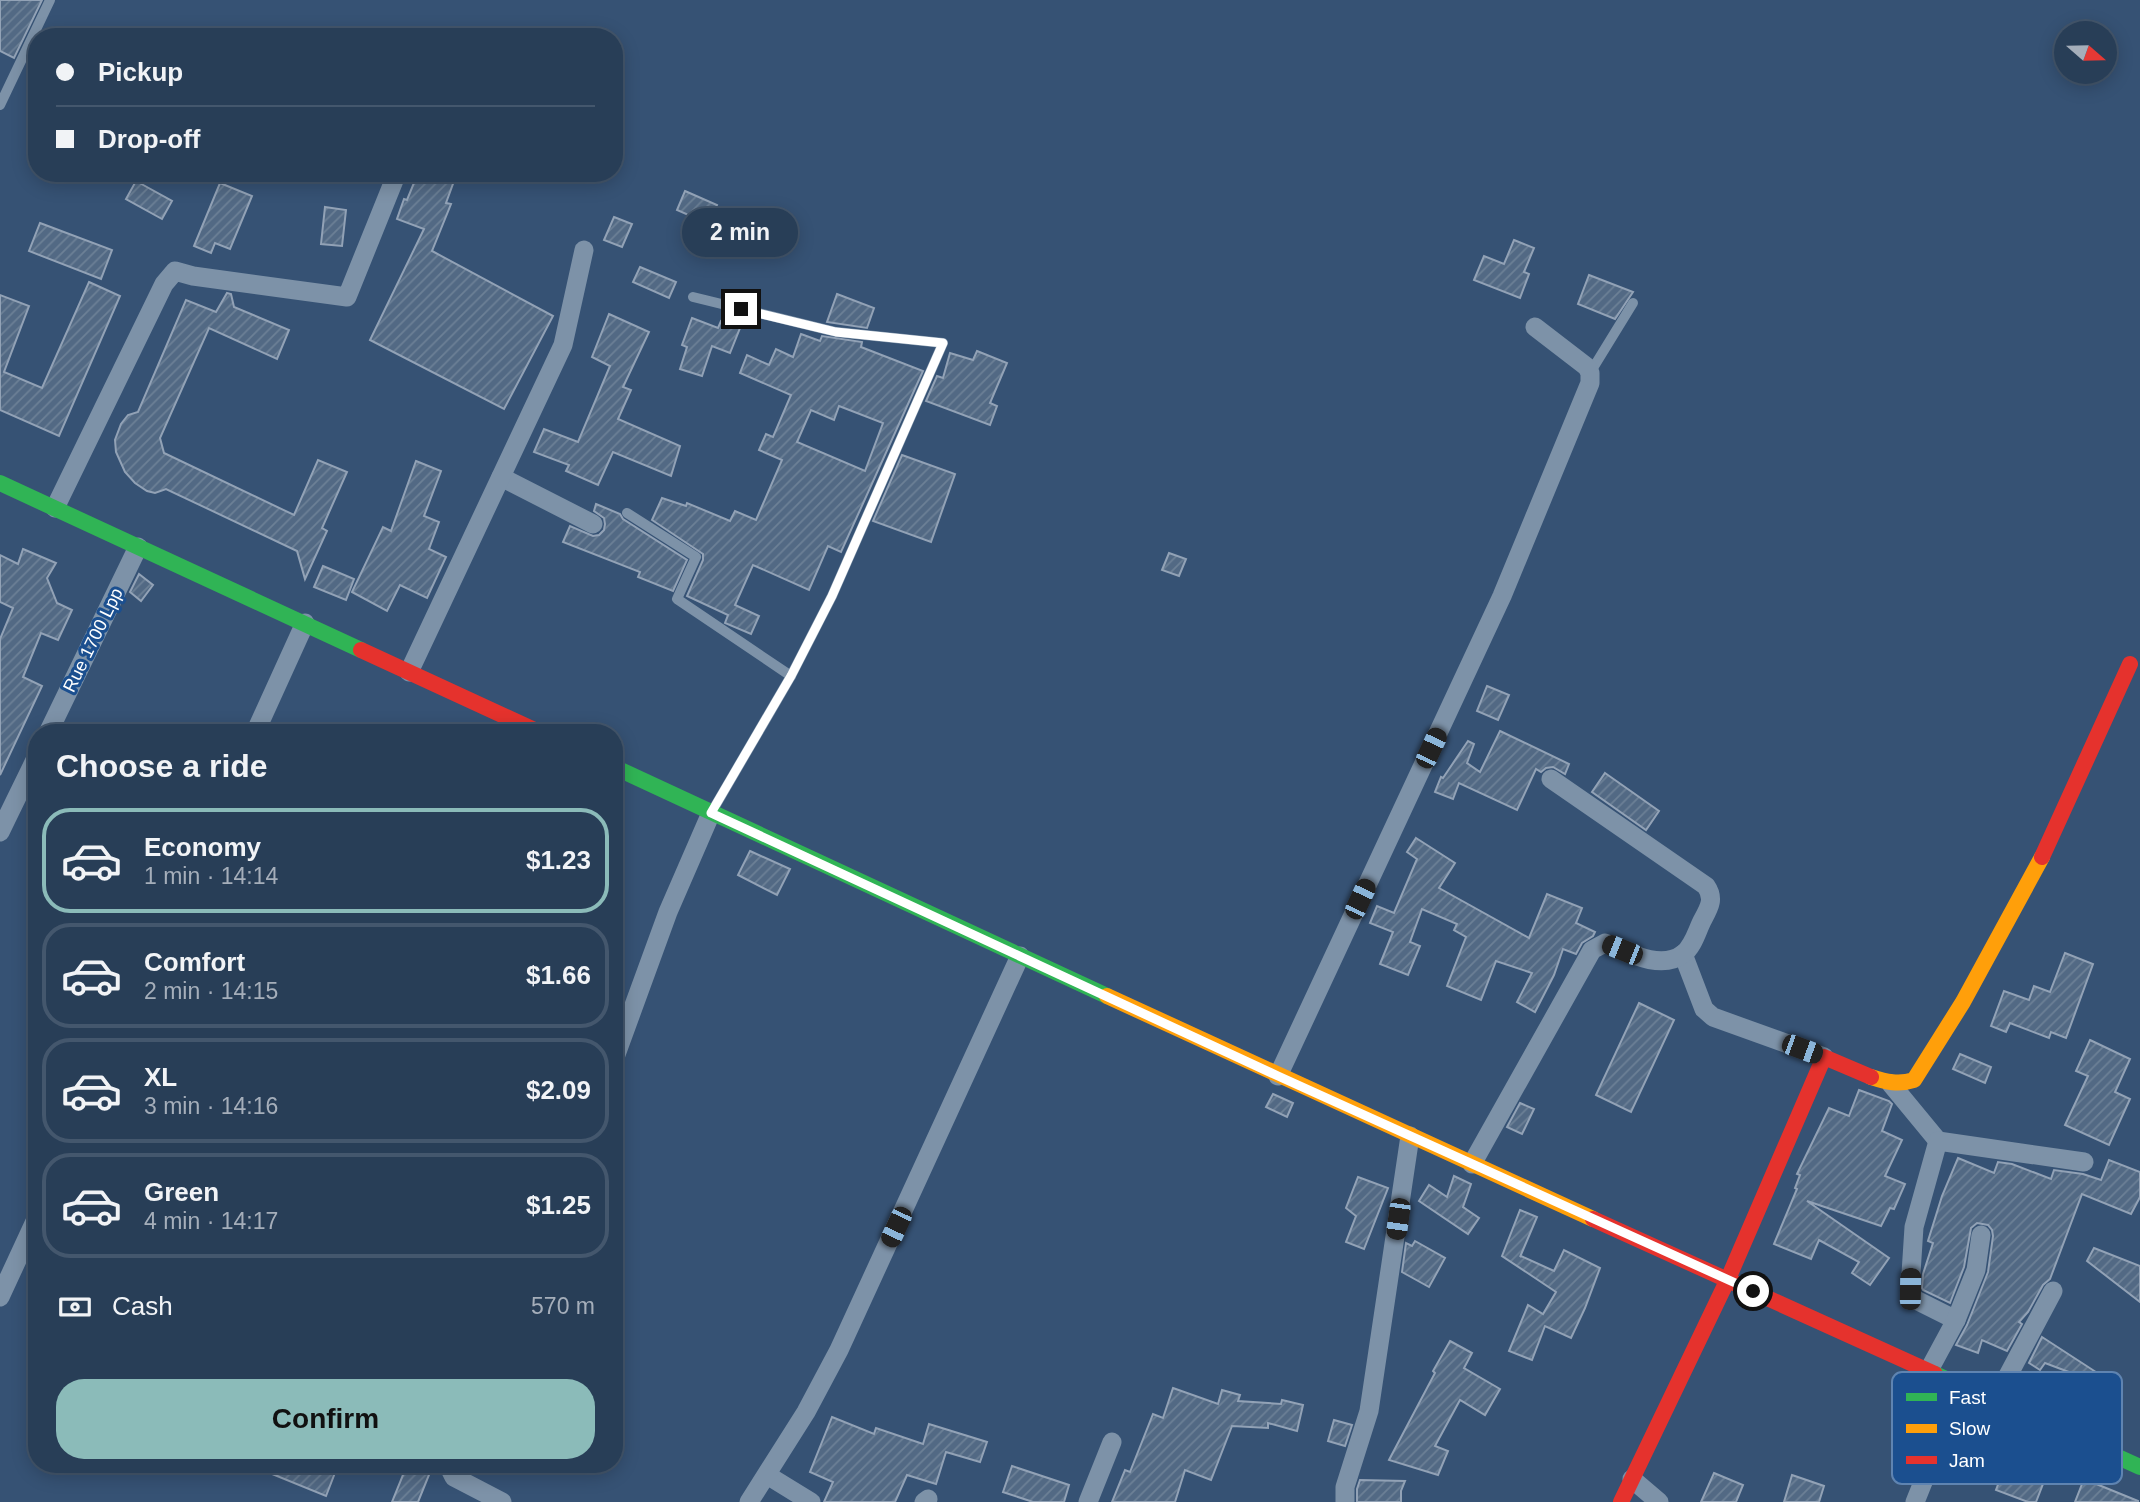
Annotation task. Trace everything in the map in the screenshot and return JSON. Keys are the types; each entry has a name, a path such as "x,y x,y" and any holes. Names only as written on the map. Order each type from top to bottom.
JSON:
{"main road":[{"path":"2,489 55,508 522,724"},
{"path":"1621,1502 1728,1279 1824,1057 1891,1084 1906,1084 1914,1080 1963,1002 2035,873 2130,664"},
{"path":"623,771 1278,1076 1933,1372"},
{"path":"2122,1459 2140,1467"}],"street":[{"path":"55,508 164,284 175,271 193,276 347,297 393,182"},
{"path":"409,672 563,345 584,250"},
{"path":"1278,1076 1502,596 1590,383 1587,367 1535,327"},
{"path":"500,477 593,524"},
{"name":"Rue 1700 Lpp","path":"52,724 138,547"},
{"path":"258,724 305,622"},
{"path":"0,832 28,775"},
{"path":"1472,1164 1592,950 1605,943 1640,957 1662,960 1683,954 1689,948 1710,905 1711,894 1706,886 1550,779"},
{"path":"623,1035 668,912 711,813"},
{"path":"1683,954 1704,1009 1713,1017 1824,1057"},
{"path":"749,1502 806,1412 839,1350 1020,956"},
{"path":"1891,1084 1938,1141 2084,1162"},
{"path":"1345,1502 1345,1487 1369,1411 1410,1136"},
{"path":"1938,1141 1914,1227 1910,1289 1916,1300 1955,1320"},
{"path":"1929,1370 1955,1320 1976,1270 1982,1235"},
{"path":"0,1297 28,1236"},
{"path":"2010,1372 2053,1291"},
{"path":"1088,1502 1112,1443"},
{"path":"452,1473 454,1477 502,1502"},
{"path":"767,1475 811,1502"},
{"path":"1632,1479 1659,1502"},
{"path":"1914,1502 1921,1484"}],"lane":[{"path":"37,28 50,0"},
{"path":"0,104 28,46"},
{"path":"693,297 836,332 943,343 832,596 791,676 711,813"},
{"path":"1590,373 1633,303"},
{"path":"627,513 696,557 677,599 791,676"}],"building":[{"path":"0,0 42,0 14,58 0,51"},
{"path":"138,182 172,201 162,219 126,199"},
{"path":"414,182 454,182 446,203 451,204 432,251 553,316 504,409 370,340 424,229 397,219 404,199 407,200"},
{"path":"220,183 252,196 230,249 215,243 211,253 194,246"},
{"path":"685,191 717,205 709,224 677,210"},
{"path":"325,207 346,210 342,246 321,244"},
{"path":"614,217 632,224 622,247 604,240"},
{"path":"40,223 112,250 101,279 29,251"},
{"path":"1514,240 1534,248 1524,272 1529,274 1520,298 1474,280 1484,256 1504,264"},
{"path":"640,267 676,282 669,298 633,282"},
{"path":"1589,275 1633,292 1615,319 1578,304"},
{"path":"89,282 120,296 59,436 0,410 0,295 29,306 4,372 42,388"},
{"path":"227,293 231,294 234,307 289,330 277,359 209,328 160,438 164,453 294,515 318,460 347,472 322,528 327,531 305,579 297,551 166,489 155,493 147,491 125,472 116,452 115,440 121,424 128,415 138,412 186,300 216,312"},
{"path":"837,294 874,308 867,328 827,322"},
{"path":"609,314 649,332 623,387 631,390 618,419 680,446 671,476 613,452 598,485 566,471 569,465 534,452 544,429 578,442 610,366 592,357"},
{"path":"692,318 718,328 721,321 740,328 730,353 712,346 702,376 680,369 687,347 682,345"},
{"path":"801,334 820,341 822,336 862,342 861,347 923,371 841,552 828,546 809,590 753,565 735,605 759,616 751,634 725,623 728,615 687,596 703,560 703,554 652,520 662,498 686,506 687,503 730,521 735,511 756,520 782,460 759,450 766,434 773,437 791,395 740,373 747,355 769,365 776,349 793,357","holes":["839,406 883,423 865,471 797,442 811,410 834,420"]},
{"path":"977,351 1007,363 990,403 997,406 990,425 926,401 937,376 943,378 950,353 973,360"},
{"path":"902,455 955,474 931,542 873,521"},
{"path":"416,461 441,471 424,516 439,522 429,549 446,557 427,598 400,585 387,611 352,592 383,527 391,531"},
{"path":"596,504 620,514 623,519 687,560 673,591 638,577 640,572 563,542 570,526 593,536 604,530 604,518 594,511"},
{"path":"23,549 56,563 47,578 57,603 72,610 58,640 41,633 23,677 42,686 0,775 0,639 13,608 0,602 0,555 18,564"},
{"path":"1169,553 1186,559 1179,576 1162,570"},
{"path":"323,566 354,579 346,600 314,587"},
{"path":"139,574 153,585 141,601 130,592"},
{"path":"1487,686 1509,695 1498,720 1477,711"},
{"path":"1500,731 1569,764 1565,774 1553,767 1541,772 1536,769 1517,810 1459,783 1453,799 1435,792 1441,777 1443,778 1468,741 1474,744 1467,763 1480,772"},
{"path":"1605,773 1659,811 1646,830 1592,792"},
{"path":"1416,838 1455,863 1439,888 1529,938 1547,894 1582,908 1576,923 1595,932 1582,943 1576,954 1563,949 1554,975 1535,1012 1517,1002 1532,973 1496,961 1481,1000 1447,986 1466,937 1454,930 1457,924 1422,909 1410,942 1420,946 1408,975 1380,964 1393,932 1370,923 1377,906 1394,913 1417,859 1407,852"},
{"path":"750,851 790,869 777,895 738,875"},
{"path":"2065,953 2093,964 2066,1038 2051,1032 2049,1038 2010,1023 2006,1032 1991,1026 2004,991 2029,1000 2034,986 2050,992"},
{"path":"1639,1003 1674,1020 1631,1112 1596,1095"},
{"path":"2090,1040 2130,1059 2115,1092 2130,1099 2109,1145 2065,1125 2088,1076 2076,1071"},
{"path":"1960,1054 1991,1067 1985,1083 1953,1069"},
{"path":"1859,1090 1892,1104 1882,1131 1902,1140 1885,1176 1905,1184 1894,1209 1890,1208 1881,1226 1807,1201 1889,1258 1870,1285 1852,1273 1859,1262 1819,1240 1811,1259 1774,1244 1797,1189 1795,1188 1800,1175 1797,1174 1829,1108 1849,1116"},
{"path":"1273,1094 1293,1103 1287,1117 1266,1107"},
{"path":"1520,1103 1534,1109 1522,1134 1507,1127"},
{"path":"1958,1158 1994,1173 1998,1162 2012,1164 2051,1179 2054,1170 2083,1174 2101,1180 2109,1160 2140,1172 2140,1197 2131,1214 2082,1194 2050,1279 2043,1285 2028,1312 2019,1322 2022,1324 2007,1351 1982,1340 1978,1353 1956,1345 1988,1272 1993,1236 1988,1225 1977,1223 1971,1228 1964,1267 1950,1303 1922,1288 1923,1274 1933,1243 1928,1241 1942,1196"},
{"path":"1454,1176 1471,1184 1463,1207 1479,1218 1468,1234 1419,1201 1429,1185 1447,1197"},
{"path":"1358,1177 1388,1188 1364,1249 1346,1242 1356,1216 1346,1208"},
{"path":"1520,1210 1537,1217 1520,1257 1554,1271 1564,1250 1600,1268 1571,1338 1545,1326 1532,1360 1509,1351 1528,1305 1543,1314 1556,1292 1502,1256"},
{"path":"1415,1241 1445,1258 1429,1287 1402,1272 1406,1243 1412,1246"},
{"path":"2094,1248 2140,1266 2140,1302 2087,1261"},
{"path":"2042,1337 2096,1372 2069,1372 2045,1363 2040,1370 2029,1363"},
{"path":"1450,1341 1472,1353 1464,1368 1500,1389 1485,1415 1460,1400 1435,1446 1448,1451 1438,1475 1389,1460"},
{"path":"1173,1388 1218,1404 1222,1390 1240,1395 1238,1401 1281,1404 1282,1400 1303,1405 1297,1431 1268,1423 1268,1428 1232,1426 1211,1480 1185,1470 1175,1502 1112,1502 1125,1470 1130,1472 1153,1414 1163,1418"},
{"path":"832,1417 874,1434 876,1428 923,1444 929,1424 987,1442 980,1462 946,1452 936,1484 907,1475 895,1502 824,1502 833,1482 810,1472"},
{"path":"1334,1420 1352,1425 1345,1446 1328,1441"},
{"path":"1012,1466 1069,1485 1064,1502 1033,1502 1003,1492"},
{"path":"270,1473 335,1473 326,1496"},
{"path":"404,1473 430,1473 418,1502 392,1502"},
{"path":"1714,1473 1743,1485 1736,1502 1701,1502"},
{"path":"1792,1475 1824,1486 1819,1502 1784,1502"},
{"path":"1360,1480 1405,1481 1401,1502 1357,1502"},
{"path":"1998,1484 2043,1484 2036,1502 2028,1502 1996,1490"},
{"path":"2082,1484 2096,1484 2138,1501 2138,1502 2075,1502"}],"traffic: fast":[{"path":"0,483 361,650"},
{"path":"623,771 1107,996"},
{"path":"2122,1459 2140,1467"}],"traffic: slow":[{"path":"1871,1077 1893,1082 1914,1080 1963,1002 2042,857"},
{"path":"1107,996 1593,1219"}],"traffic: jam":[{"path":"361,650 521,724"},
{"path":"2042,857 2130,664"},
{"path":"1621,1502 1728,1279 1824,1057 1871,1077"},
{"path":"1593,1219 1931,1372"}],"route":[{"path":"741,309 836,332 943,343 832,596 791,676 711,813 1278,1076 1753,1291"}]}
